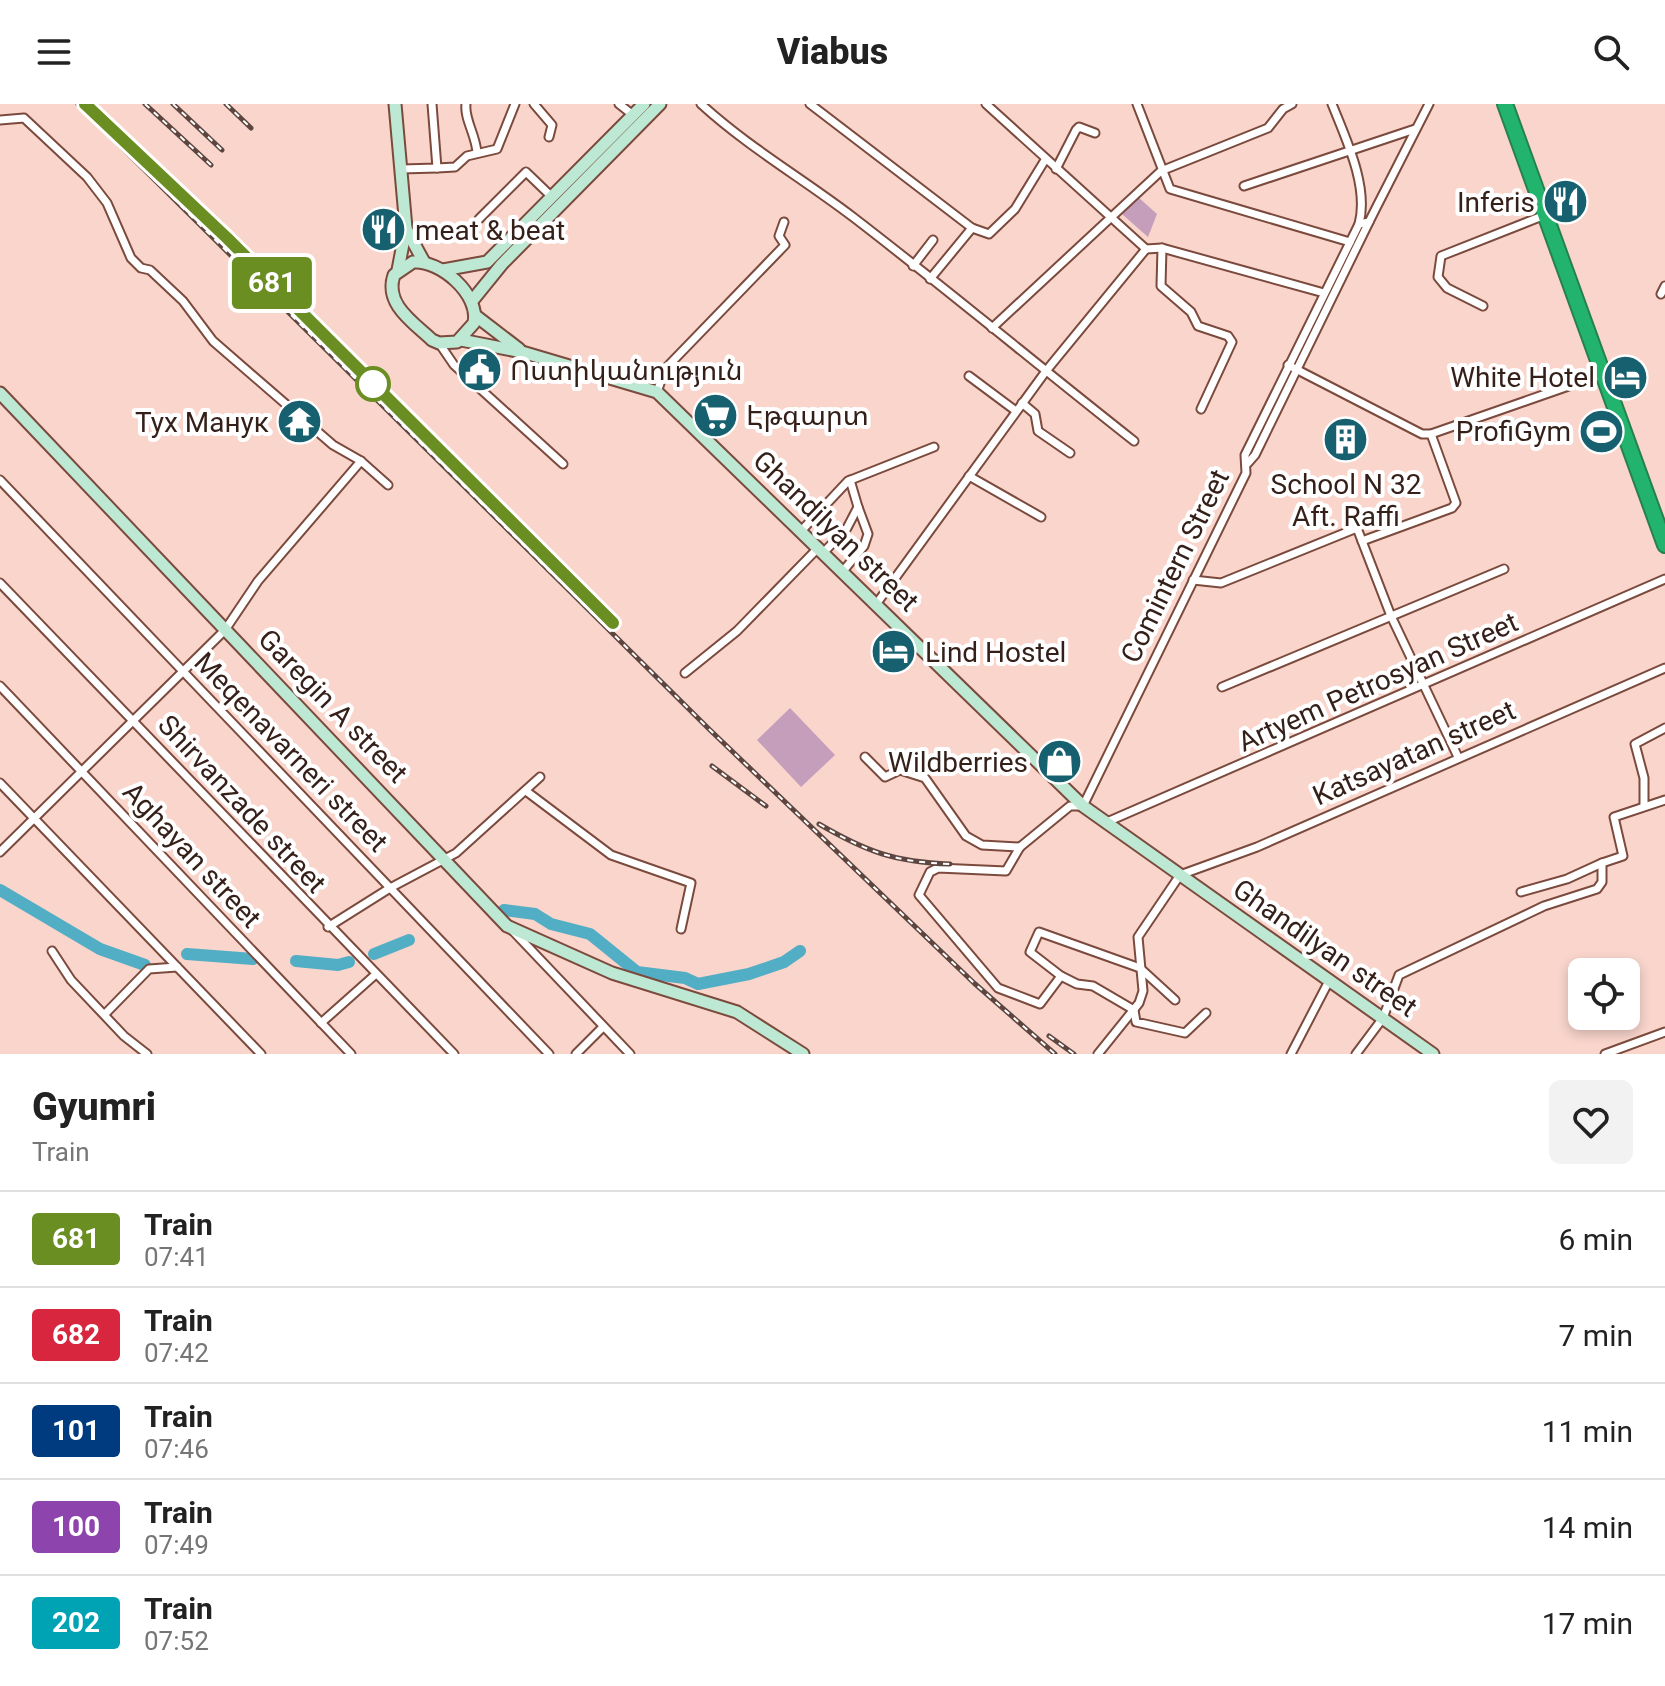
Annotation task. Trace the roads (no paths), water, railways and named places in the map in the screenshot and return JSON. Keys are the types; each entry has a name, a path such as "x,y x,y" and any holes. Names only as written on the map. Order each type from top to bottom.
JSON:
{"highway":[{"path":"1505,104 1665,545"}],"main road":[{"path":"395,104 406,229 391,288 396,305 439,343 461,340 472,328 476,316 472,301 443,270 424,262 407,263 397,271"},
{"path":"443,270 487,262 644,104"},
{"path":"472,301 502,264 660,104"},
{"path":"406,229 424,262"},
{"name":"Ghandilyan street","path":"476,316 522,352"},
{"name":"Ghandilyan street","path":"461,340 522,352 657,392 1083,806 1433,1054"},
{"name":"Garegin A street","path":"0,393 445,857 507,926"},
{"path":"507,926 612,973 737,1012 803,1054"}],"street":[{"path":"432,104 437,168"},
{"path":"466,104 465,112 476,136 477,153"},
{"path":"401,169 455,167 464,158 497,149 502,143 515,104"},
{"path":"534,104 552,125 549,137"},
{"path":"619,104 633,115"},
{"path":"701,104 734,134 815,188 891,246 1134,441"},
{"path":"810,104 972,228 989,234 1015,209 1045,160"},
{"path":"986,104 1146,249 1162,248 1324,293"},
{"path":"1137,104 1170,189 1350,242"},
{"path":"992,328 1161,171 1268,128 1283,109 1292,104"},
{"path":"1292,368 1324,293 1359,224 1362,211 1350,150 1332,104"},
{"path":"1292,368 1429,104"},
{"path":"0,120 24,118 42,134 87,177 107,203 131,258 183,301 213,341 333,445 361,461 388,485"},
{"path":"1056,169 1079,127 1095,133"},
{"path":"1244,186 1415,129"},
{"path":"479,219 526,172 552,197"},
{"path":"1483,306 1447,288 1438,277 1441,256 1545,215"},
{"path":"657,392 665,369 785,245 779,236 784,222"},
{"path":"1359,224 1369,222"},
{"path":"930,279 972,228"},
{"path":"913,266 933,240"},
{"path":"1162,248 1161,286 1191,312 1198,326 1228,336 1232,342 1201,409"},
{"path":"877,603 1046,371 1146,249"},
{"path":"1661,294 1665,286"},
{"path":"439,343 454,365 563,464"},
{"path":"1292,368 1422,434 1431,434 1603,374"},
{"name":"Comintern Street","path":"1083,806 1248,463 1255,455 1292,368"},
{"path":"969,376 1016,411"},
{"path":"1022,403 1035,414 1038,431 1070,453"},
{"path":"1362,541 1452,508 1456,503 1431,434"},
{"path":"802,530 850,480 934,447"},
{"path":"0,852 225,630 258,581 361,461"},
{"path":"969,476 1041,517"},
{"name":"Meqenavarneri street","path":"0,480 549,1054"},
{"path":"843,571 864,546 868,534 850,480"},
{"path":"685,673 737,631 847,528 858,507"},
{"path":"1193,580 1221,583 1357,528 1391,616 1458,757"},
{"path":"1222,687 1504,569"},
{"name":"Artyem Petrosyan Street","path":"1107,822 1665,579"},
{"name":"Shirvanzade street","path":"0,583 328,927 454,1054"},
{"name":"Katsayatan street","path":"1180,875 1257,847 1665,668"},
{"name":"Aghayan street","path":"0,686 351,1054"},
{"path":"1644,805 1644,778 1635,744 1665,728"},
{"path":"865,757 885,777 900,770 925,778 966,836 982,845 1020,847"},
{"path":"328,927 467,845 540,777"},
{"path":"0,783 261,1054"},
{"path":"526,791 611,855 691,883 681,929"},
{"path":"1521,892 1567,879 1623,856 1614,817 1665,800"},
{"path":"1061,976 1040,1004 998,988 919,895 930,872 938,868 1006,871 1020,847 1070,806 1083,806"},
{"path":"1356,1054 1383,1018 1399,975 1544,906 1597,889 1602,882 1602,863"},
{"path":"1098,1054 1134,1010 1143,991 1138,937 1180,875"},
{"name":"Garegin A street","path":"507,926 630,1054"},
{"path":"1134,1010 1093,986 1077,984 1061,976 1030,952 1039,932 1140,968 1175,1000"},
{"path":"52,951 71,980 106,1013 124,1036 147,1054"},
{"path":"106,1013 149,969 177,967"},
{"path":"321,1023 376,974"},
{"path":"1291,1054 1330,979"},
{"path":"1134,1010 1136,1022 1160,1025 1177,1033 1185,1033 1206,1013"},
{"path":"576,1054 603,1027"},
{"path":"1605,1054 1665,1032"}],"waterway":[{"path":"0,890 100,949 145,965"},
{"path":"504,910 535,914 551,924 590,934 637,972 685,978 698,984 749,974 784,962 800,951"},
{"path":"374,954 409,940"},
{"path":"187,954 253,959"},
{"path":"296,961 338,965 349,962"}],"railway":[{"path":"78,104 710,730 974,983 1055,1054"},
{"path":"145,104 211,165"},
{"path":"173,104 222,150"},
{"path":"226,104 251,128"},
{"path":"712,766 766,806"},
{"path":"819,824 882,854 913,861 950,864"},
{"path":"1049,1036 1074,1054"}],"train":[{"name":"681","path":"85,104 169,187 227,238 613,623"}],"place":[{"name":"Inferis","path":"1566,202"},
{"name":"meat & beat","path":"384,230"},
{"name":"Ոստիկանություն","path":"479,370"},
{"name":"White Hotel","path":"1626,377"},
{"name":"Էթգարտ","path":"715,415"},
{"name":"Тух Манук","path":"300,422"},
{"name":"ProfiGym","path":"1602,431"},
{"name":"School N 32 Aft. Raffi","path":"1346,440"},
{"name":"Lind Hostel","path":"894,652"},
{"name":"Wildberries","path":"1059,762"}]}
